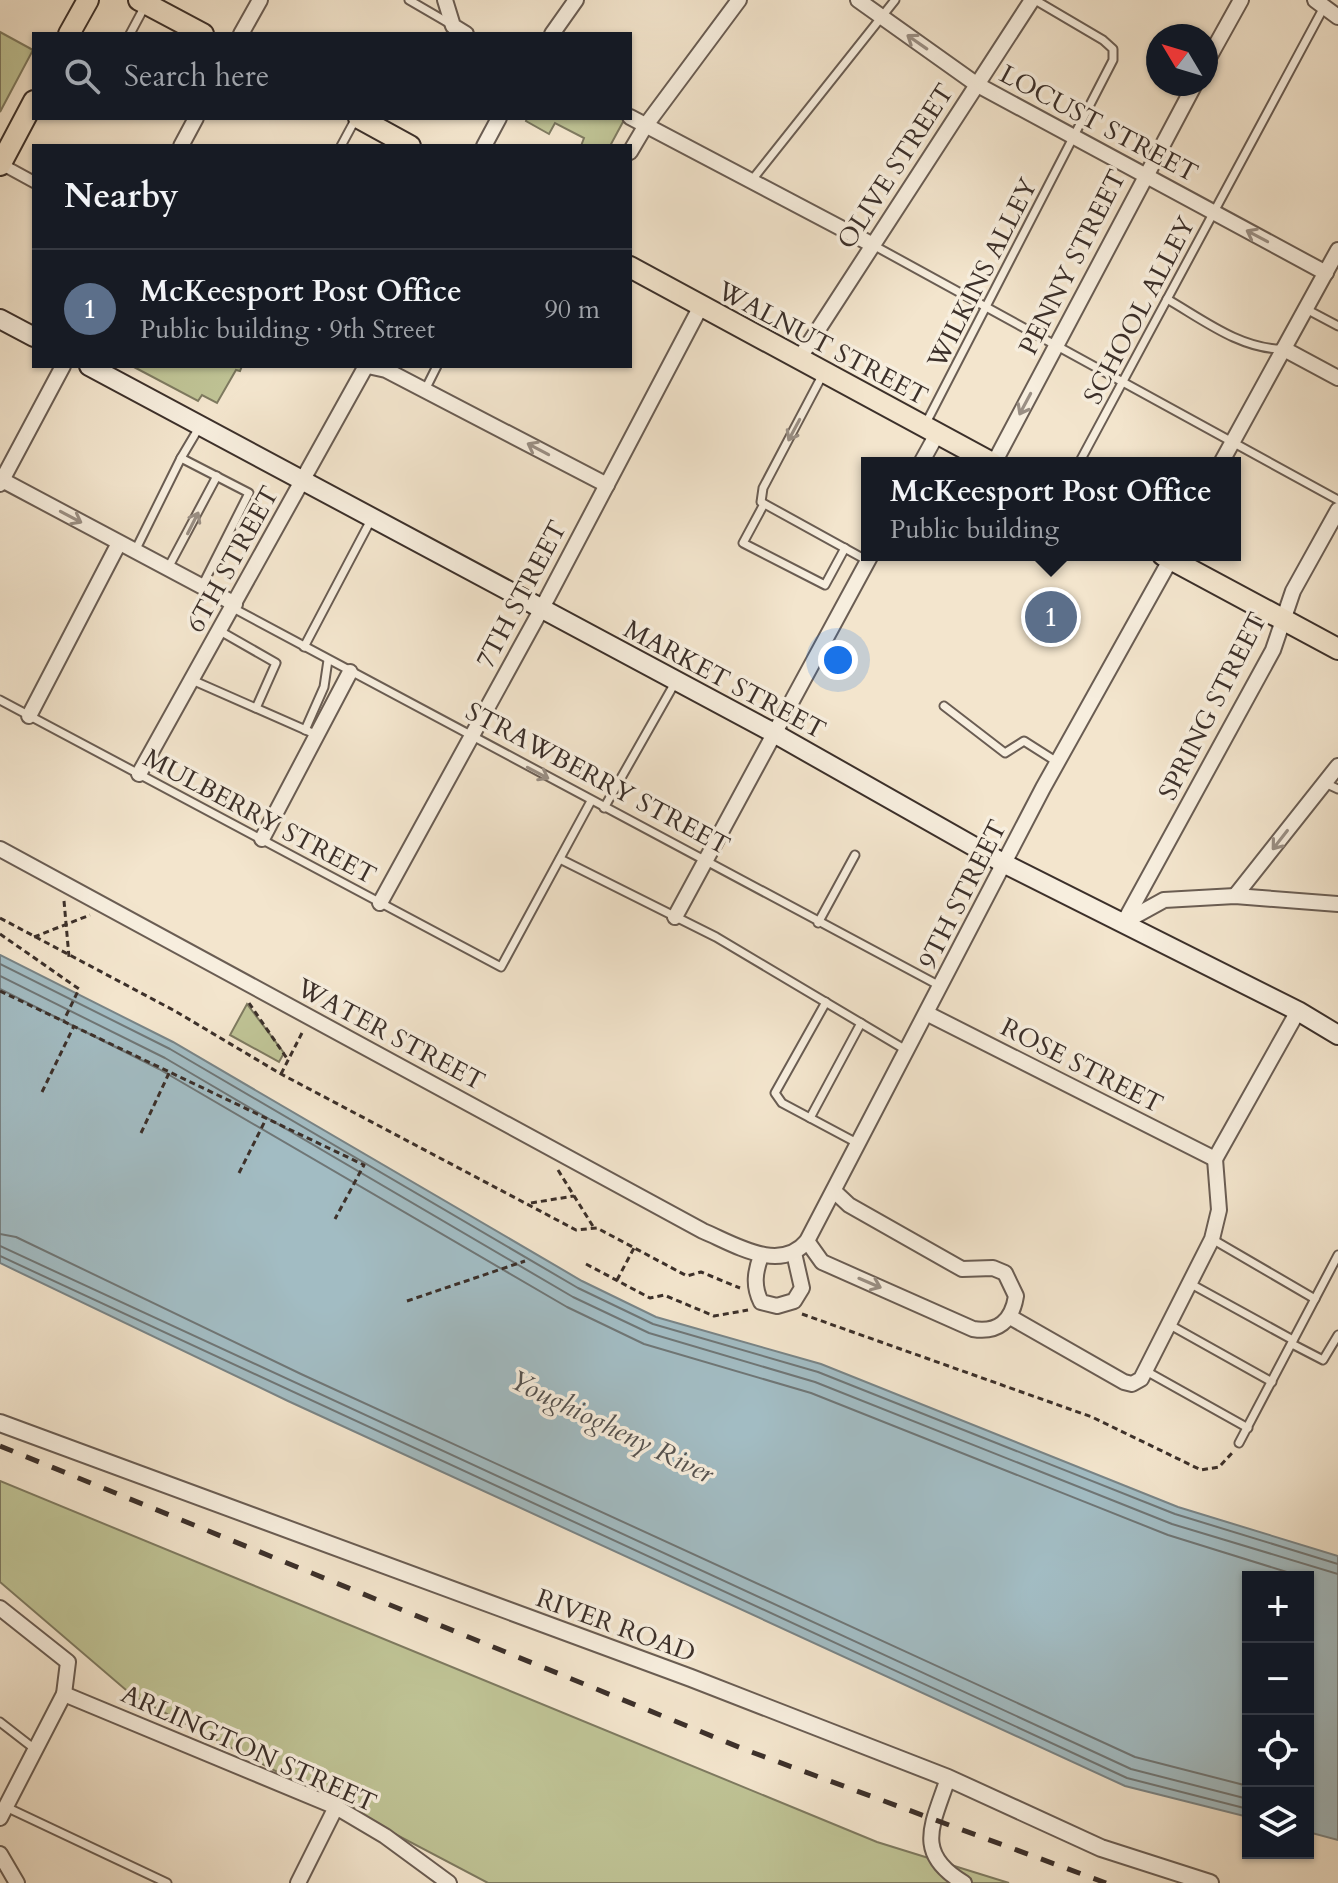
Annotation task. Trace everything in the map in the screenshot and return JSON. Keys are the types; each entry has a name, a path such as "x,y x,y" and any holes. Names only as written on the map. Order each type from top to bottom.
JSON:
{"main road":[{"path":"70,32 88,0"},
{"path":"143,2 195,32"},
{"path":"0,164 32,105"},
{"path":"362,120 406,144"},
{"name":"WALNUT STREET","path":"632,268 982,457"},
{"path":"0,319 32,336"},
{"name":"MARKET STREET","path":"93,368 772,732 1003,863 1298,1011 1338,1035"},
{"path":"1178,561 1338,649"}],"street":[{"path":"242,32 260,0"},
{"path":"445,0 459,30"},
{"path":"553,32 576,0"},
{"path":"632,149 646,125 739,0"},
{"name":"LOCUST STREET","path":"858,0 976,84 1326,273"},
{"name":"OLIVE STREET","path":"799,359 1033,0"},
{"path":"1218,41 1241,0"},
{"path":"1319,3 1338,17"},
{"name":"PENNY STREET","path":"996,457 1188,96"},
{"path":"632,118 873,245"},
{"path":"182,144 195,120"},
{"path":"485,144 498,120"},
{"path":"0,164 32,181"},
{"path":"1224,457 1338,250"},
{"name":"7TH STREET","path":"380,903 541,610 701,306"},
{"path":"1284,349 1338,378"},
{"path":"1,482 62,368"},
{"name":"6TH STREET","path":"139,774 366,368"},
{"path":"376,368 386,370 607,485"},
{"path":"923,457 931,430"},
{"name":"STRAWBERRY STREET","path":"1,482 202,586 234,606"},
{"name":"SPRING STREET","path":"1124,922 1273,650 1293,591 1338,510"},
{"path":"29,716 119,543"},
{"path":"675,917 772,732 868,561"},
{"name":"9TH STREET","path":"794,1253 807,1241 834,1191 942,987 1003,863 1166,561"},
{"path":"262,839 311,733 350,672"},
{"path":"1235,896 1331,786 1338,766"},
{"name":"WATER STREET","path":"0,849 703,1231 761,1256"},
{"path":"1124,922 1164,900 1235,896 1338,904"},
{"path":"1010,1317 1124,1382 1132,1384 1146,1371 1212,1239 1219,1210 1215,1159 1298,1011"},
{"name":"ROSE STREET","path":"928,1014 1215,1159"},
{"path":"807,1241 822,1262 973,1329 986,1331 1000,1327 1010,1317 1016,1296 1005,1273 993,1268 962,1269 849,1205 834,1191"},
{"path":"794,1253 802,1288 794,1301 777,1306 761,1302 755,1287 755,1272 761,1256 794,1253"},
{"name":"RIVER ROAD","path":"0,1423 691,1678 948,1778 1101,1848 1210,1883"},
{"path":"0,1608 68,1662 64,1694 3,1812"},
{"name":"ARLINGTON STREET","path":"64,1694 336,1807 385,1836 449,1883"},
{"path":"948,1778 930,1831 931,1853 944,1872 964,1883"},
{"path":"298,1883 336,1807"},
{"path":"0,1854 17,1883"}],"lane":[{"path":"409,0 459,30"},
{"path":"751,182 895,0"},
{"name":"WILKINS ALLEY","path":"931,430 986,308 1113,60 1113,49 1103,40 1033,0"},
{"path":"133,32 143,2"},
{"name":"SCHOOL ALLEY","path":"1082,457 1213,212 1319,3"},
{"path":"342,144 357,120"},
{"path":"873,245 1338,500"},
{"path":"1167,299 1236,339 1264,349 1284,349"},
{"path":"1306,309 1338,326"},
{"path":"425,390 436,368"},
{"path":"824,372 763,488 761,502 861,554"},
{"path":"135,551 201,424"},
{"path":"181,458 249,493 202,586"},
{"path":"168,568 217,476"},
{"path":"764,504 743,543 825,585 845,548"},
{"path":"304,647 373,517"},
{"name":"STRAWBERRY STREET","path":"234,606 350,672 942,987"},
{"path":"220,631 276,663 256,708"},
{"path":"192,680 311,733 328,660"},
{"path":"604,808 676,681"},
{"name":"MULBERRY STREET","path":"0,700 501,967 560,859"},
{"path":"944,706 1005,753 1024,741 1057,762"},
{"path":"591,801 560,859 675,917 908,1052"},
{"path":"818,923 855,855"},
{"path":"826,1002 775,1093 782,1103 859,1144"},
{"path":"810,1118 861,1023"},
{"path":"1212,1239 1315,1299"},
{"path":"1239,1443 1338,1255"},
{"path":"1191,1284 1323,1360 1338,1335"},
{"path":"1170,1325 1272,1382"},
{"path":"1146,1371 1248,1428"},
{"path":"0,1722 37,1751"},
{"path":"3,1812 167,1883"}],"path":[{"path":"62,883 69,957"},
{"path":"0,918 175,1011 281,1074 576,1230 594,1228"},
{"path":"0,934 79,989 64,1020"},
{"path":"0,991 364,1165 335,1219"},
{"path":"242,993 288,1060"},
{"path":"42,1092 74,1025"},
{"path":"281,1074 305,1026"},
{"path":"141,1133 170,1071"},
{"path":"239,1173 267,1118"},
{"path":"551,1158 594,1228 687,1276 701,1272 738,1288 755,1287"},
{"path":"529,1204 574,1196"},
{"path":"617,1280 634,1248"},
{"path":"407,1301 525,1261"},
{"path":"586,1264 650,1298 664,1295 714,1316 752,1309 761,1302"}],"green space":[{"path":"0,32 32,52 0,112"},
{"path":"624,120 611,144 582,144 584,138 555,123 549,134 526,121"},
{"path":"136,368 241,368 236,370 217,403 202,395 198,401"},
{"path":"247,1004 284,1053 279,1062 230,1035"},
{"path":"0,1481 877,1842 1009,1883 488,1883 133,1696 0,1582"}],"water":[{"name":"Youghiogheny River","path":"0,955 173,1042 582,1281 656,1317 821,1364 1178,1507 1338,1556 1338,1840 1314,1834 1314,1571 1242,1571 1242,1815 1125,1786 288,1401 0,1263"}],"railway":[{"path":"0,1446 746,1750 1106,1883"}],"place":[{"name":"McKeesport Post Office","path":"1051,617"}]}
